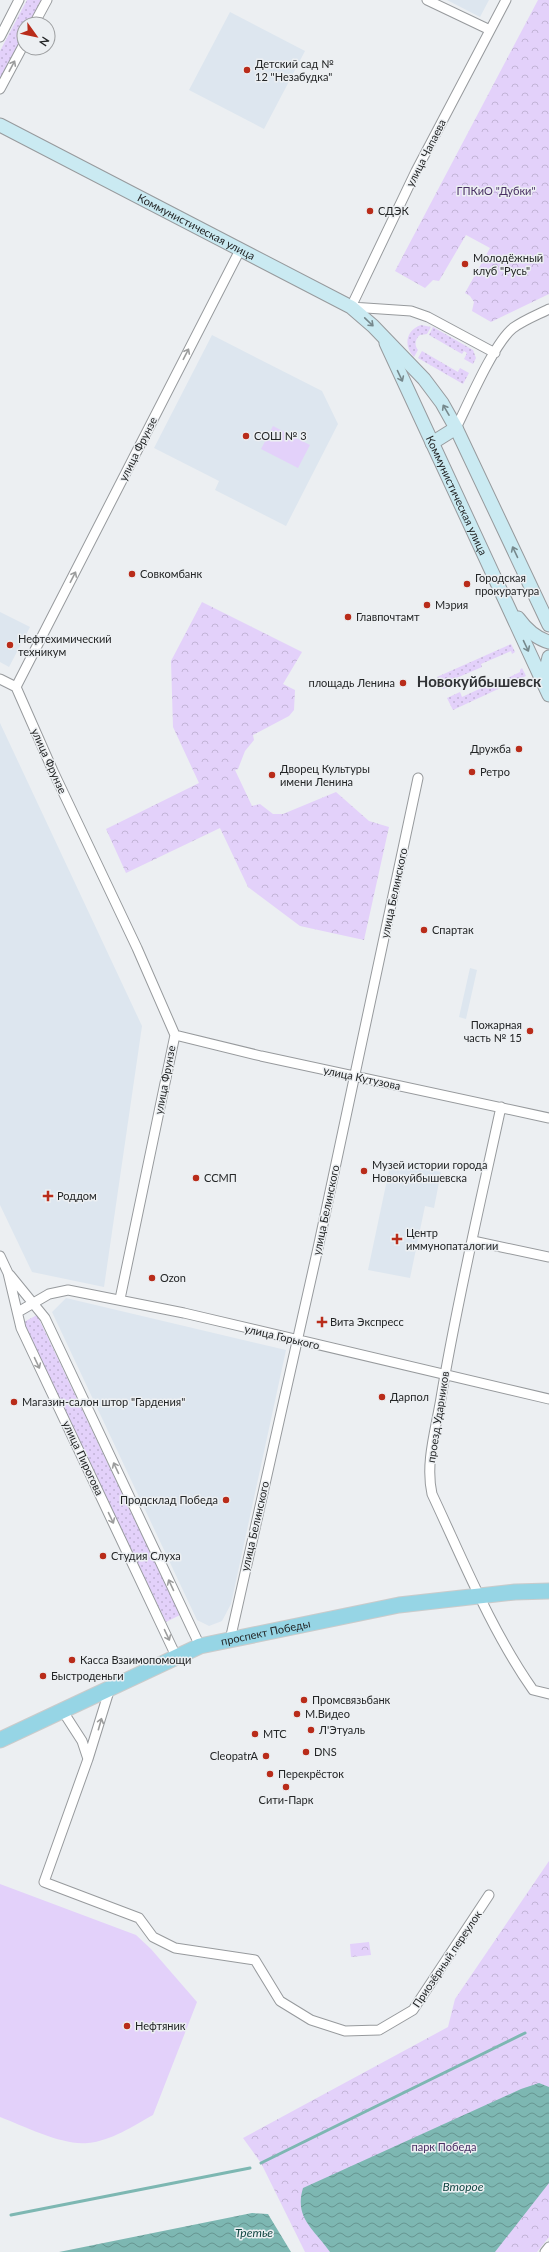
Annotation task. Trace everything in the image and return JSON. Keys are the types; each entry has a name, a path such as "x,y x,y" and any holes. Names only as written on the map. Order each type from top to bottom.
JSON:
{"main road":[{"name":"Коммунистическая улица","path":"0,125 351,307 373,326 384,340 424,379 442,403 456,428 549,625"},
{"name":"Коммунистическая улица","path":"384,340 549,695"},
{"path":"432,443 456,428"},
{"path":"503,597 525,628 540,639 549,642"},
{"path":"549,657 545,673 549,686"},
{"name":"проспект Победы","path":"0,1740 200,1646 365,1611 515,1592 549,1591"}],"street":[{"path":"0,37 19,0"},
{"path":"38,16 47,0"},
{"path":"427,0 490,30"},
{"name":"улица Чапаева","path":"351,307 416,171 506,0"},
{"path":"0,89 18,56"},
{"name":"улица Фрунзе","path":"120,1299 175,1035 137,948 16,687 240,250"},
{"path":"351,307 411,311 428,317 495,353"},
{"path":"456,428 495,353 514,328 549,309"},
{"path":"0,679 16,687"},
{"name":"улица Белинского","path":"230,1640 297,1341 418,778"},
{"name":"улица Кутузова","path":"175,1035 354,1076 549,1118"},
{"name":"проезд Ударников","path":"501,1107 444,1374 430,1465 429,1481 432,1494 480,1596 522,1674 533,1690 549,1694"},
{"path":"472,1240 549,1257"},
{"name":"улица Пирогова","path":"0,1256 8,1273 21,1328 176,1656"},
{"path":"8,1273 45,1318 200,1646"},
{"name":"улица Горького","path":"18,1312 49,1294 68,1290 120,1299 549,1399"},
{"path":"88,1759 110,1688"},
{"path":"62,1710 82,1741 88,1759"},
{"name":"Приозёрный переулок","path":"88,1759 44,1882 139,1918 153,1937 176,1948 255,1960 280,2001 312,2020 344,2031 378,2030 413,2010 489,1895"},
{"path":"545,2252 549,2247"}],"shaded area":[{"path":"447,0 489,0 480,17"},
{"name":"Детский сад № 12 \"Незабудка\"","path":"230,12 305,51 264,129 189,90"},
{"name":"СОШ № 3","path":"212,335 322,391 338,424 286,526 215,490 219,481 154,448"},
{"name":"Нефтехимический техникум","path":"0,612 30,627 9,667 0,662"},
{"path":"0,723 142,1026 104,1287 32,1272 0,1205"},
{"path":"470,968 477,970 466,1019 459,1017"},
{"name":"Центр иммунопаталогии","path":"391,1161 441,1172 434,1208 425,1206 410,1278 368,1270"},
{"path":"66,1298 286,1350 231,1604 222,1621 209,1626 197,1620 52,1312"}],"green space":[{"path":"27,0 41,0 33,16 19,16"},
{"name":"ГПКиО \"Дубки\"","path":"538,0 549,0 549,294 491,322 472,311 474,302 470,296 465,293 490,248 466,235 439,281 433,280 425,288 395,271"},
{"path":"16,21 16,48 0,79 0,51"},
{"path":"421,325 431,327 427,334 420,335 417,338 416,344 418,350 414,357 408,348 407,343 409,334 416,327"},
{"path":"433,327 473,350 476,358 473,364 464,359 467,353 464,351 462,354 429,335"},
{"path":"422,351 458,372 460,368 469,373 463,384 418,358"},
{"path":"273,426 310,445 298,468 261,449"},
{"path":"202,602 302,652 283,684 295,690 294,710 289,716 253,735 254,740 245,751 238,769 235,770 252,806 260,804 273,814 283,814 336,792 369,821 389,827 364,940 300,926 248,887 220,828 126,873 106,829 199,783 173,727 171,661"},
{"path":"511,644 515,652 512,654 511,651 481,664 482,667 454,679 456,683 443,689 437,677"},
{"path":"522,668 526,676 453,710 447,698 460,692 462,697 490,684 491,686 520,672"},
{"path":"37,1315 180,1615 166,1622 22,1323"},
{"name":"парк Победa","path":"549,1861 549,2237 537,2252 305,2252 261,2163 243,2138 448,2027 455,1999"},
{"name":"Нефтяник","path":"0,1884 136,1935 151,1949 197,2002 153,2115 113,2136 97,2142 88,2143 78,2143 55,2138 0,2117"},
{"path":"369,1942 371,1955 351,1957 350,1944"}],"water":[{"name":"Второе","path":"539,2083 549,2087 549,2183 495,2252 330,2252 307,2223 301,2207 303,2188 521,2089"},
{"name":"Третье","path":"252,2213 268,2214 291,2252 59,2252"}],"waterway":[{"path":"261,2163 525,2033"},
{"path":"11,2215 250,2168"}],"place":[{"name":"Детский сад № 12 \"Незабудка\"","path":"247,70"},
{"name":"СДЭК","path":"370,211"},
{"name":"Молодёжный клуб \"Русь\"","path":"465,264"},
{"name":"СОШ № 3","path":"246,436"},
{"name":"Совкомбанк","path":"132,574"},
{"name":"Городская прокуратура","path":"467,584"},
{"name":"Мэрия","path":"427,605"},
{"name":"Главпочтамт","path":"348,617"},
{"name":"Нефтехимический техникум","path":"10,645"},
{"name":"площадь Ленина","path":"403,683"},
{"name":"Дружба","path":"519,749"},
{"name":"Ретро","path":"472,772"},
{"name":"Дворец Культуры имени Ленина","path":"272,775"},
{"name":"Спартак","path":"424,930"},
{"name":"Пожарная часть № 15","path":"530,1031"},
{"name":"Музей истории города Новокуйбышевска","path":"364,1171"},
{"name":"ССМП","path":"196,1178"},
{"name":"Роддом","path":"48,1196"},
{"name":"Центр иммунопаталогии","path":"397,1239"},
{"name":"Ozon","path":"152,1278"},
{"name":"Вита Экспресс","path":"322,1322"},
{"name":"Дарпол","path":"382,1397"},
{"name":"Магазин-салон штор \"Гардения\"","path":"14,1402"},
{"name":"Продсклад Победа","path":"226,1500"},
{"name":"Студия Слуха","path":"103,1556"},
{"name":"Касса Взаимопомощи","path":"72,1660"},
{"name":"Быстроденьги","path":"43,1676"},
{"name":"Промсвязьбанк","path":"304,1700"},
{"name":"М.Видео","path":"297,1714"},
{"name":"Л'Этуаль","path":"311,1730"},
{"name":"МТС","path":"255,1734"},
{"name":"DNS","path":"306,1752"},
{"name":"CleopatrA","path":"266,1756"},
{"name":"Перекрёсток","path":"270,1774"},
{"name":"Сити-Парк","path":"286,1787"},
{"name":"Нефтяник","path":"127,2026"}],"district":[{"name":"Новокуйбышевск","path":"479,682"}]}
